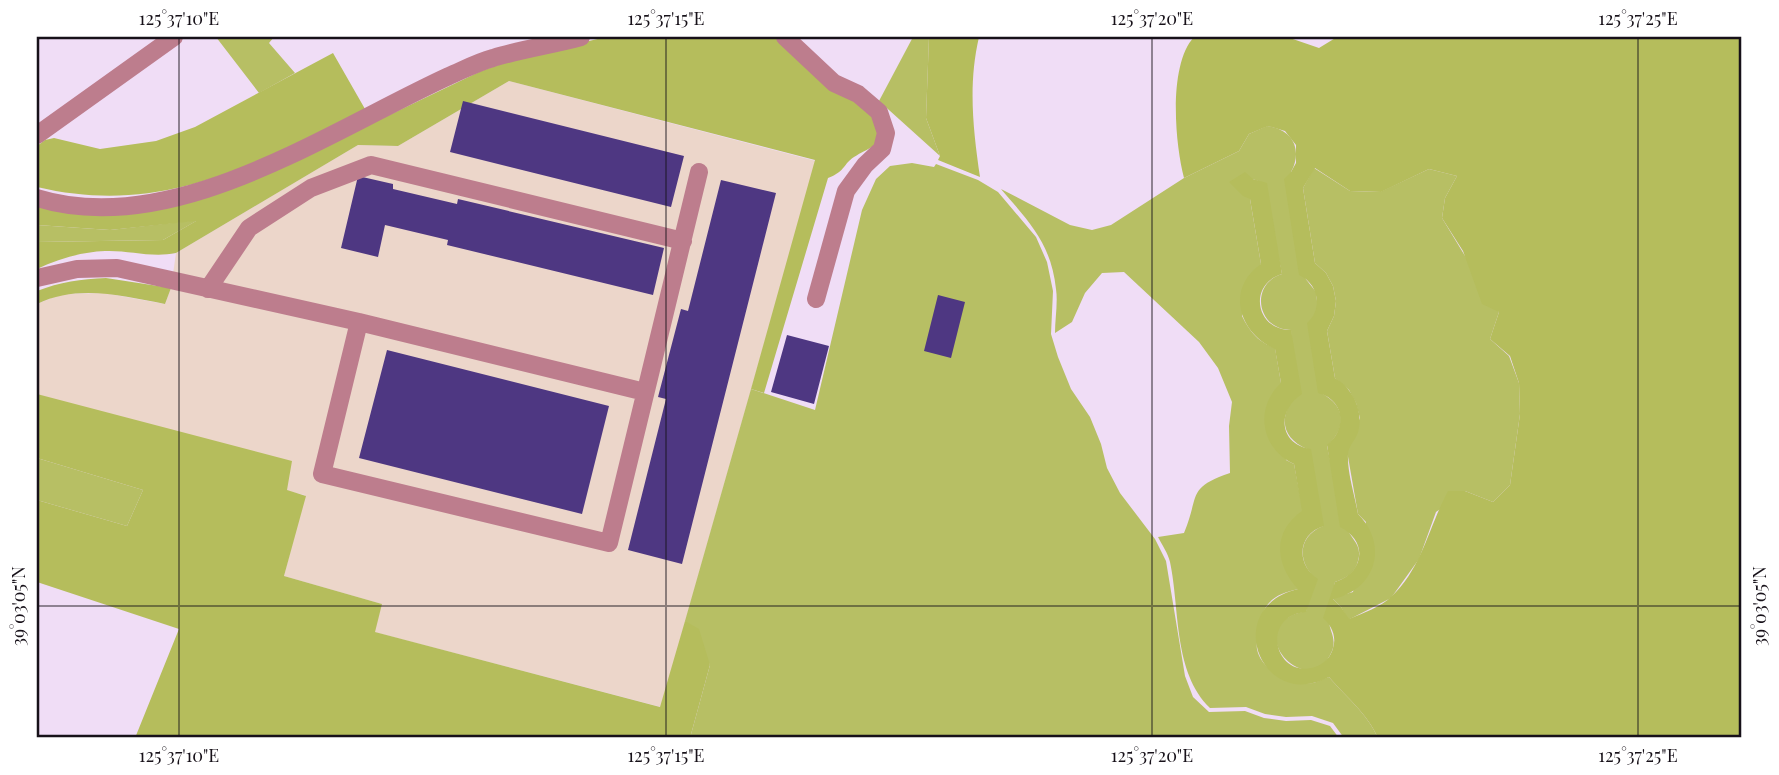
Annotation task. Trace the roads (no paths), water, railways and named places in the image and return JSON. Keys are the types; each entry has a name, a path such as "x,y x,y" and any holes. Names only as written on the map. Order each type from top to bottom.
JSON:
{"street":[{"path":"37,135 174,37"},
{"path":"37,198 53,203 126,207 163,201 205,189 261,169 449,76 491,59 580,37"},
{"path":"785,37 834,83 858,94 879,113 886,133 881,149 846,191 816,299"},
{"path":"208,289 249,228 311,188 371,165 683,241"},
{"path":"359,322 322,474 609,543 699,172"},
{"path":"37,278 77,269 117,268 359,322 646,392"}]}
